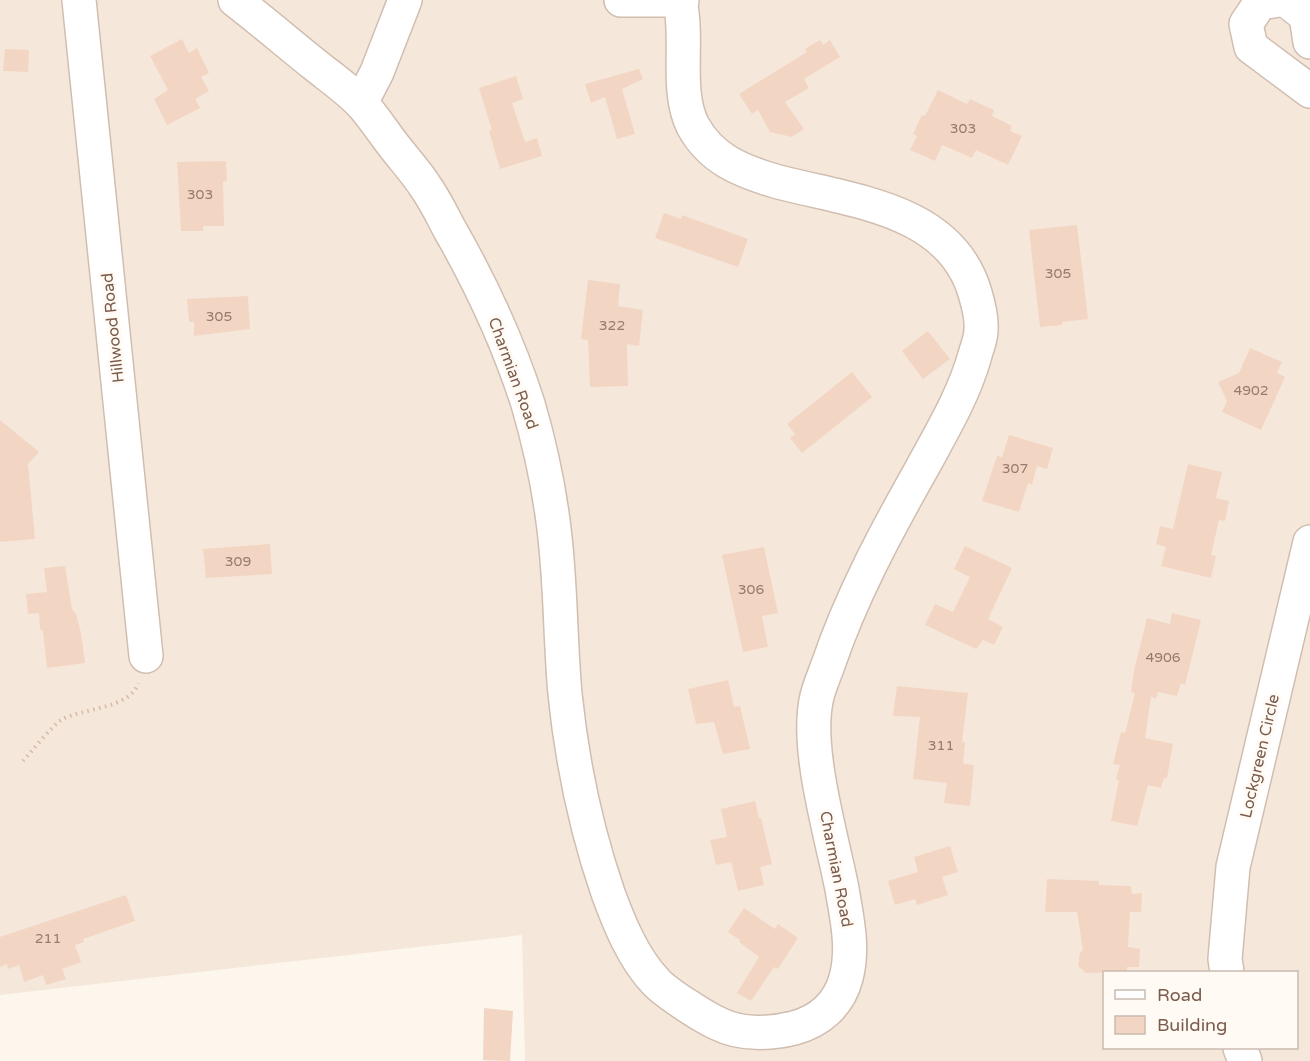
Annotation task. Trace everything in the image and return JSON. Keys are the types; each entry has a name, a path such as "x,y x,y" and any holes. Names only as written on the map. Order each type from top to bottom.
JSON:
{"street":[{"name":"Hillwood Road","path":"79,0 146,656"},
{"name":"Charmian Road","path":"235,0 361,103 427,188 486,297 526,400 543,461 554,529 565,695 579,789 592,844 615,912 638,959 659,986 722,1026 746,1032 770,1032 795,1028 816,1020 830,1009 846,978 850,956 849,928 818,772 814,737 816,701 842,623 901,505 942,432 970,372 981,329 976,295 966,270 954,252 937,234 888,210 755,175 730,164 712,152 688,118 684,95 684,20 681,1 621,0"},
{"path":"361,103 377,72 405,0"},
{"path":"1279,0 1260,3 1246,24 1251,46 1306,76"},
{"path":"1286,0 1306,15 1310,42"},
{"name":"Lockgreen Circle","path":"1227,971 1225,959 1233,867 1310,542"}],"path":[{"path":"23,761 61,720 128,698 137,688 146,656"}],"shaded area":[{"path":"0,0 1310,0 1310,1061 525,1061 522,935 0,995"}],"building":[{"path":"182,39 189,53 197,48 209,73 201,77 209,91 195,99 200,108 167,125 154,99 168,90 150,56"},
{"path":"820,40 823,45 830,40 840,57 804,79 809,88 785,102 804,129 792,137 770,132 758,110 752,114 739,94 807,52 805,49"},
{"path":"5,49 29,50 28,72 3,71"},
{"path":"639,69 643,79 622,89 635,134 617,139 605,97 591,103 585,84"},
{"path":"516,76 523,99 512,103 525,142 537,138 542,156 500,169 489,131 492,130 479,88"},
{"path":"938,90 967,104 970,99 994,110 992,116 1012,126 1010,131 1022,136 1008,165 976,150 972,158 942,145 935,161 910,150 917,136 913,134"},
{"path":"226,161 227,181 223,182 224,226 203,226 203,231 181,231 177,162"},
{"path":"664,213 681,219 682,215 748,239 738,267 655,238"},
{"path":"1077,225 1088,319 1040,327 1029,230"},
{"path":"588,280 620,284 618,306 643,310 639,346 627,344 628,386 590,387 588,340 581,339"},
{"path":"248,296 250,329 194,336 194,322 189,322 187,299"},
{"path":"928,331 950,359 923,379 902,351"},
{"path":"1250,348 1282,362 1277,373 1285,377 1261,430 1222,412 1227,401 1218,382 1239,373"},
{"path":"852,372 872,397 802,453 790,438 795,434 787,424"},
{"path":"0,420 39,452 28,464 35,539 0,542"},
{"path":"1009,435 1053,448 1047,469 1037,466 1032,485 1028,483 1019,512 982,501 997,456 1002,457"},
{"path":"1188,464 1222,472 1216,498 1229,501 1225,521 1219,520 1211,555 1216,556 1211,578 1161,566 1166,547 1156,544 1160,526 1173,529"},
{"path":"270,544 272,574 206,578 203,549"},
{"path":"965,546 1012,568 988,619 1003,627 994,645 983,640 976,649 925,625 935,604 953,612 970,577 954,569"},
{"path":"764,547 778,613 762,616 768,647 743,652 722,555"},
{"path":"65,566 72,609 76,614 81,633 85,663 47,668 39,613 28,614 26,594 47,592 44,568"},
{"path":"1172,613 1201,620 1185,685 1181,683 1177,696 1158,692 1156,698 1151,697 1145,738 1173,744 1167,778 1164,778 1161,788 1148,785 1137,826 1111,821 1120,765 1113,764 1121,732 1125,733 1135,693 1131,692 1134,670 1147,618 1170,624"},
{"path":"728,680 734,707 740,706 750,749 723,754 714,722 696,724 688,689"},
{"path":"897,686 968,693 962,742 965,742 963,764 974,765 970,806 944,803 947,783 913,779 920,717 893,716"},
{"path":"755,801 772,864 760,867 764,885 738,891 731,862 716,865 710,840 727,837 721,809"},
{"path":"950,846 958,872 942,877 948,895 917,905 915,899 895,905 888,881 918,872 914,857"},
{"path":"1047,879 1099,881 1099,885 1131,886 1132,894 1142,893 1141,912 1130,912 1128,947 1140,949 1139,967 1127,967 1127,971 1086,973 1078,966 1080,953 1083,950 1077,912 1045,912"},
{"path":"126,895 135,921 83,939 84,942 75,945 81,962 62,969 66,979 46,985 43,975 24,982 19,965 8,969 7,964 0,967 0,937"},
{"path":"744,908 775,929 778,924 798,938 778,969 774,967 751,1001 737,993 759,957 728,932"},
{"path":"484,1008 513,1011 510,1061 483,1060"}]}
